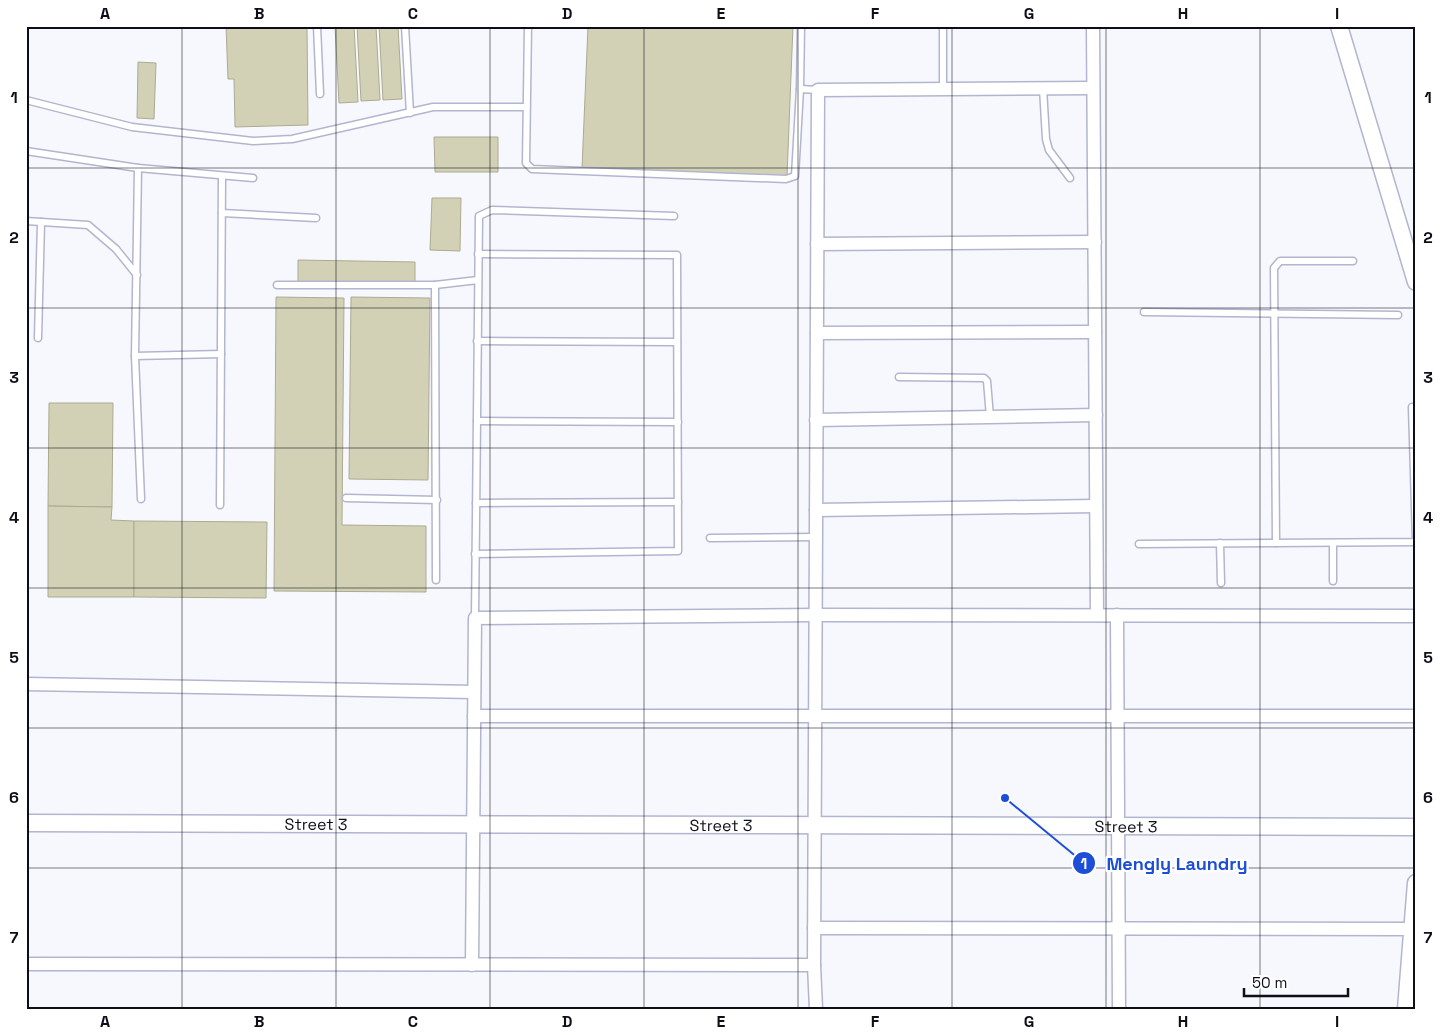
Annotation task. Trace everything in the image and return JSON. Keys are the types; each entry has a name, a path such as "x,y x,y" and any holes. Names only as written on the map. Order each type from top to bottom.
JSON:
{"street":[{"path":"1093,26 1097,616"},
{"path":"1339,26 1416,282"},
{"path":"816,1009 814,928 818,90 1093,88"},
{"path":"817,244 1094,242"},
{"path":"817,333 1095,332"},
{"path":"816,420 1096,415"},
{"path":"816,510 1096,506"},
{"path":"472,965 475,618 816,615 1416,616"},
{"path":"1117,615 1119,1009"},
{"path":"26,684 474,692"},
{"path":"474,716 1416,716"},
{"name":"Street 3","path":"26,823 1416,827"},
{"path":"1406,1009 1414,929 1416,883"},
{"path":"814,928 1414,929"},
{"path":"26,964 814,965"}],"lane":[{"path":"317,26 320,94"},
{"path":"405,26 410,113"},
{"path":"528,26 526,163 532,170 786,179 795,176 800,89 800,26"},
{"path":"943,26 943,88"},
{"path":"1043,88 1046,139 1050,150 1070,178"},
{"path":"800,89 818,90"},
{"path":"26,100 132,127 253,140 292,139 410,113 433,106 526,107"},
{"path":"26,151 138,168 253,178"},
{"path":"138,168 135,356 140,499"},
{"path":"220,504 222,176"},
{"path":"475,618 479,216 492,210 674,216"},
{"path":"222,213 316,218"},
{"path":"26,221 88,225 116,249 137,276"},
{"path":"38,338 40,222"},
{"path":"475,554 678,551 677,255 478,254"},
{"path":"1276,543 1274,268 1280,261 1353,261"},
{"path":"277,285 434,285 478,280"},
{"path":"434,285 437,500 436,580"},
{"path":"1144,312 1398,315"},
{"path":"477,341 677,342"},
{"path":"135,356 221,354"},
{"path":"899,377 984,378 987,381 990,417"},
{"path":"1139,544 1416,542 1412,407"},
{"path":"477,421 678,422"},
{"path":"346,498 437,500"},
{"path":"476,503 678,502"},
{"path":"710,538 816,537"},
{"path":"1220,543 1221,583"},
{"path":"1333,543 1333,581"}],"building":[{"path":"226,26 307,26 308,125 235,127 234,79 228,79"},
{"path":"335,26 354,26 358,102 339,103"},
{"path":"357,26 376,26 380,100 361,101"},
{"path":"379,26 398,26 402,99 383,100"},
{"path":"588,26 793,26 787,176 582,168"},
{"path":"138,62 156,63 154,119 137,118"},
{"path":"434,137 498,137 498,172 435,172"},
{"path":"432,198 461,198 460,251 430,250"},
{"path":"298,260 415,262 415,283 298,282"},
{"path":"276,297 344,298 342,525 426,526 426,592 274,591"},
{"path":"351,297 430,298 428,480 349,479"},
{"path":"49,403 113,403 112,507 48,506"},
{"path":"48,506 112,507 111,520 134,521 134,597 48,597"},
{"path":"134,521 267,522 266,598 134,597"}],"place":[{"name":"Mengly Laundry","path":"1005,798"}]}
